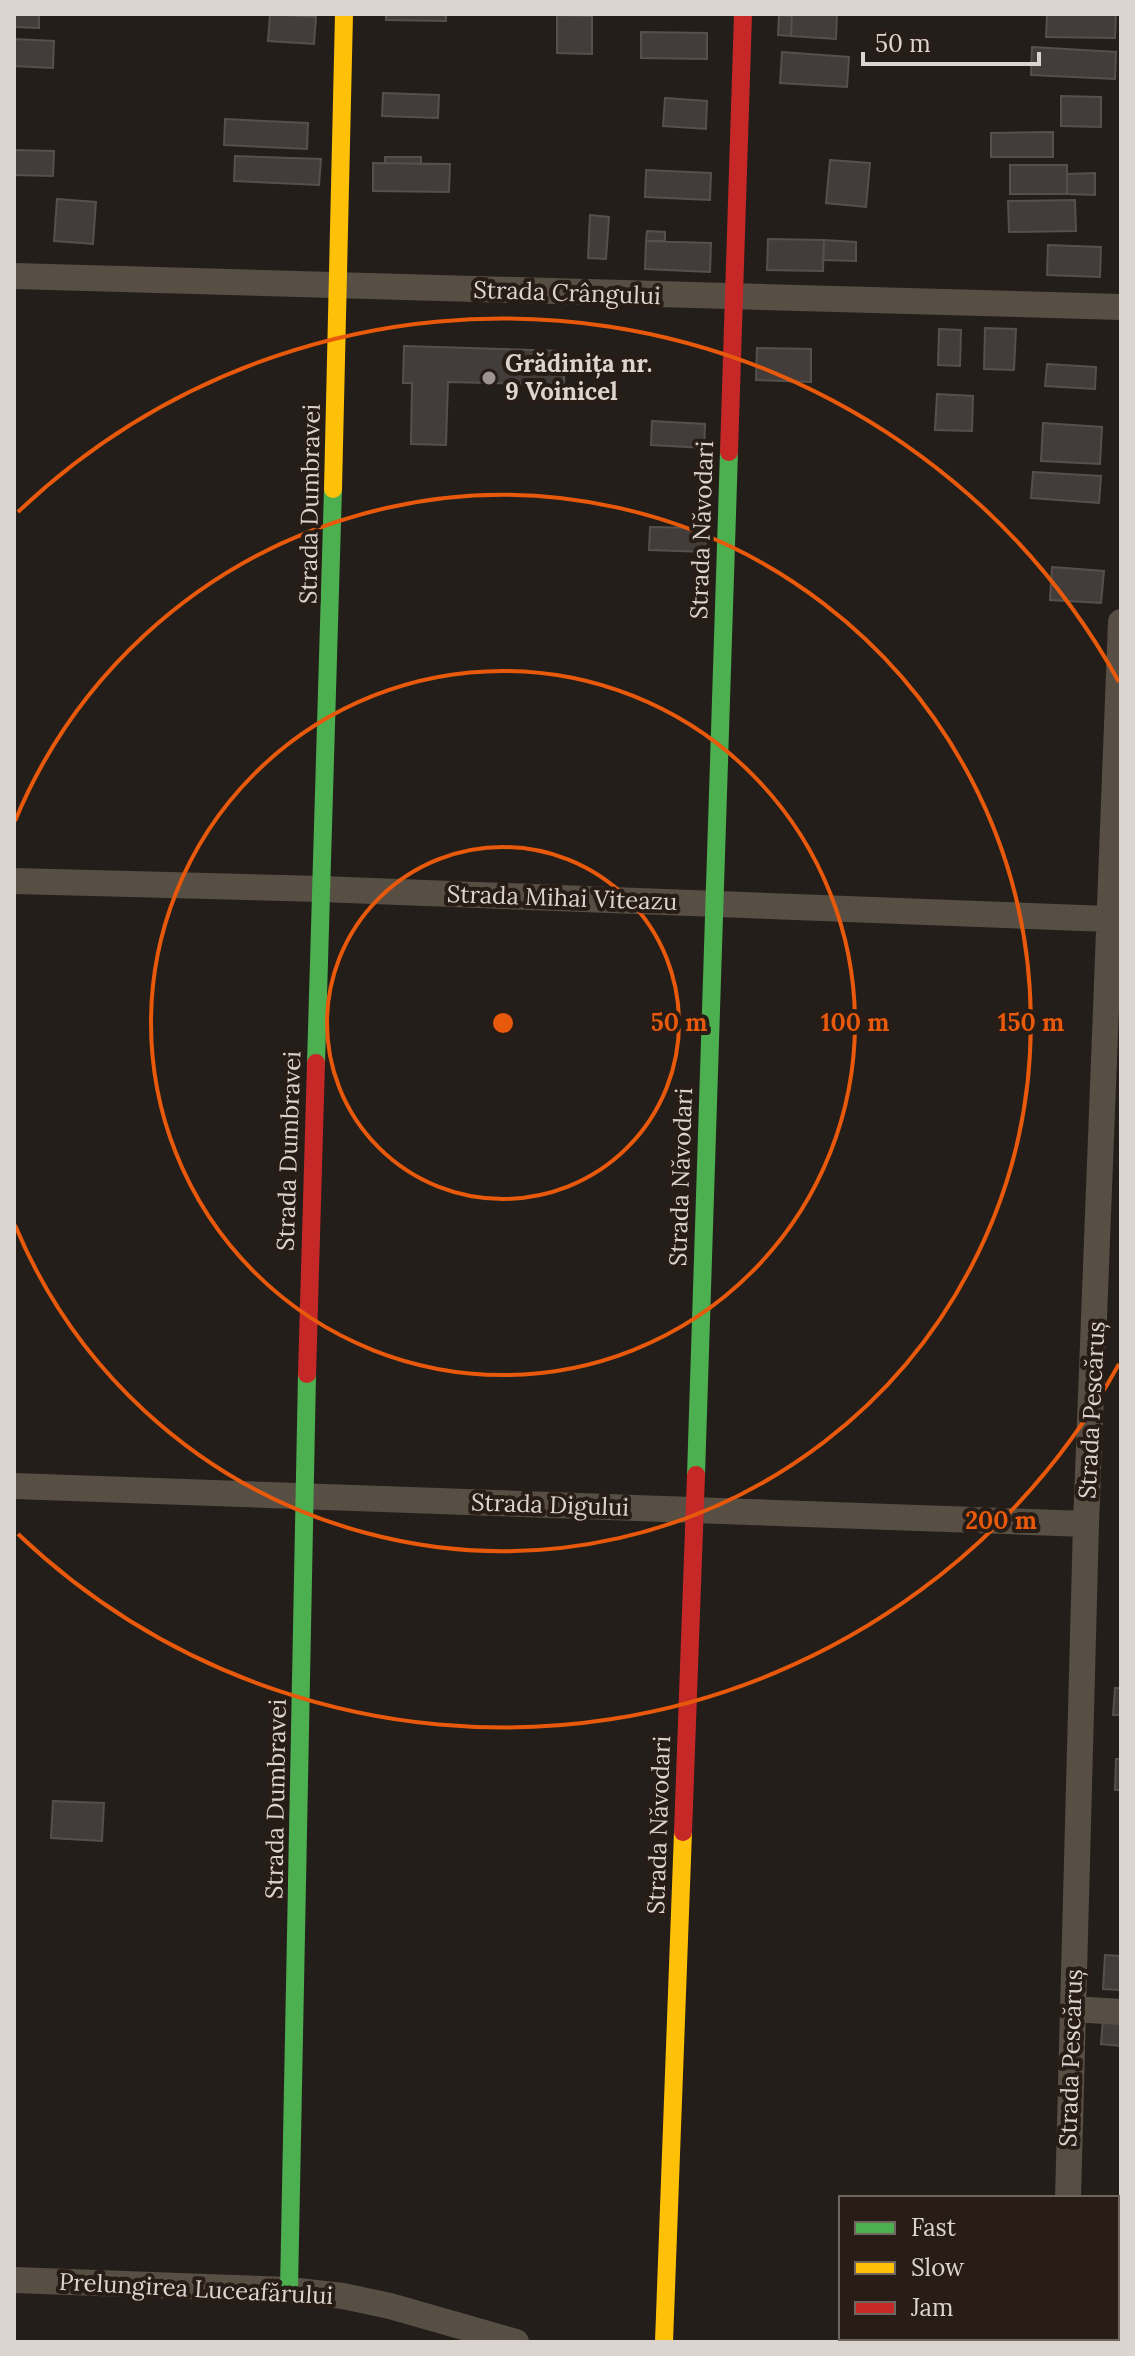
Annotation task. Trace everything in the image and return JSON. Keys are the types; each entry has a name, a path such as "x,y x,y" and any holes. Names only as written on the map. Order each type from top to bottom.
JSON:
{"street":[{"name":"Strada Dumbravei","path":"289,2290 296,2106 304,1495 340,287 344,14"},
{"name":"Strada Năvodari","path":"664,2342 695,1510 743,14"},
{"name":"Strada Crângului","path":"14,276 1121,307"},
{"name":"Strada Pescăruș","path":"1068,2196 1086,1524 1109,1302 1109,919 1121,622"},
{"name":"Strada Mihai Viteazu","path":"14,881 321,889 1109,919"},
{"name":"Strada Digului","path":"14,1486 1086,1524"},
{"path":"1073,2009 1121,2012"},
{"name":"Prelungirea Luceafărului","path":"14,2280 289,2290 390,2306 516,2342"}],"building":[{"path":"14,14 39,14 39,28 14,27"},
{"path":"270,14 316,17 314,44 268,41"},
{"path":"386,14 446,14 446,21 386,20"},
{"path":"792,14 837,14 836,39 791,36"},
{"path":"1047,14 1116,14 1115,38 1046,37"},
{"path":"557,15 592,16 592,54 557,53"},
{"path":"779,15 792,16 791,36 778,35"},
{"path":"641,32 707,33 707,59 641,58"},
{"path":"14,39 54,41 53,68 14,66"},
{"path":"1032,47 1116,52 1115,79 1031,75"},
{"path":"782,52 849,57 847,87 780,83"},
{"path":"383,93 439,95 438,118 382,116"},
{"path":"1061,96 1101,97 1101,127 1061,126"},
{"path":"665,98 707,101 706,129 663,126"},
{"path":"225,119 308,123 307,149 224,145"},
{"path":"1053,132 1053,157 991,157 991,133"},
{"path":"14,150 54,151 53,176 14,175"},
{"path":"235,156 321,159 319,185 234,181"},
{"path":"385,157 421,157 421,164 385,163"},
{"path":"830,160 870,163 866,207 826,203"},
{"path":"373,163 450,164 449,192 373,191"},
{"path":"1010,165 1067,165 1067,194 1010,194"},
{"path":"646,170 711,173 710,200 645,197"},
{"path":"1095,173 1095,195 1067,194 1067,174"},
{"path":"57,199 96,202 93,244 54,241"},
{"path":"1075,200 1076,231 1009,232 1008,201"},
{"path":"590,215 609,217 606,259 588,258"},
{"path":"647,231 665,232 665,241 646,241"},
{"path":"768,239 824,240 823,271 767,270"},
{"path":"824,240 856,242 856,261 823,260"},
{"path":"646,241 711,243 710,272 645,269"},
{"path":"1048,245 1101,247 1100,277 1047,275"},
{"path":"985,328 1016,329 1014,370 984,369"},
{"path":"939,329 961,330 960,366 938,365"},
{"path":"404,346 565,351 564,385 448,382 446,445 411,444 412,383 403,383"},
{"path":"757,348 811,349 811,382 756,380"},
{"path":"1047,364 1096,367 1095,389 1045,386"},
{"path":"937,394 973,396 972,431 935,430"},
{"path":"652,421 705,424 704,448 651,445"},
{"path":"1043,423 1102,427 1100,464 1041,461"},
{"path":"1033,472 1101,476 1099,503 1031,498"},
{"path":"650,527 706,528 706,552 649,550"},
{"path":"1052,567 1104,571 1101,603 1050,600"},
{"path":"1115,1688 1121,1688 1121,1715 1113,1715"},
{"path":"1116,1759 1121,1759 1121,1790 1115,1790"},
{"path":"53,1801 104,1803 102,1841 51,1838"},
{"path":"1105,1955 1121,1956 1121,1990 1103,1989"},
{"path":"1103,2019 1121,2020 1121,2046 1101,2044"}],"traffic: fast":[{"path":"696,1475 729,452"},
{"path":"316,1063 333,489"},
{"path":"289,2290 307,1374"}],"traffic: slow":[{"path":"333,489 344,14"},
{"path":"664,2342 683,1832"}],"traffic: jam":[{"path":"729,452 743,14"},
{"path":"307,1374 316,1063"},
{"path":"683,1832 696,1475"}],"place":[{"name":"Grădinița nr. 9 Voinicel","path":"489,378"}]}
